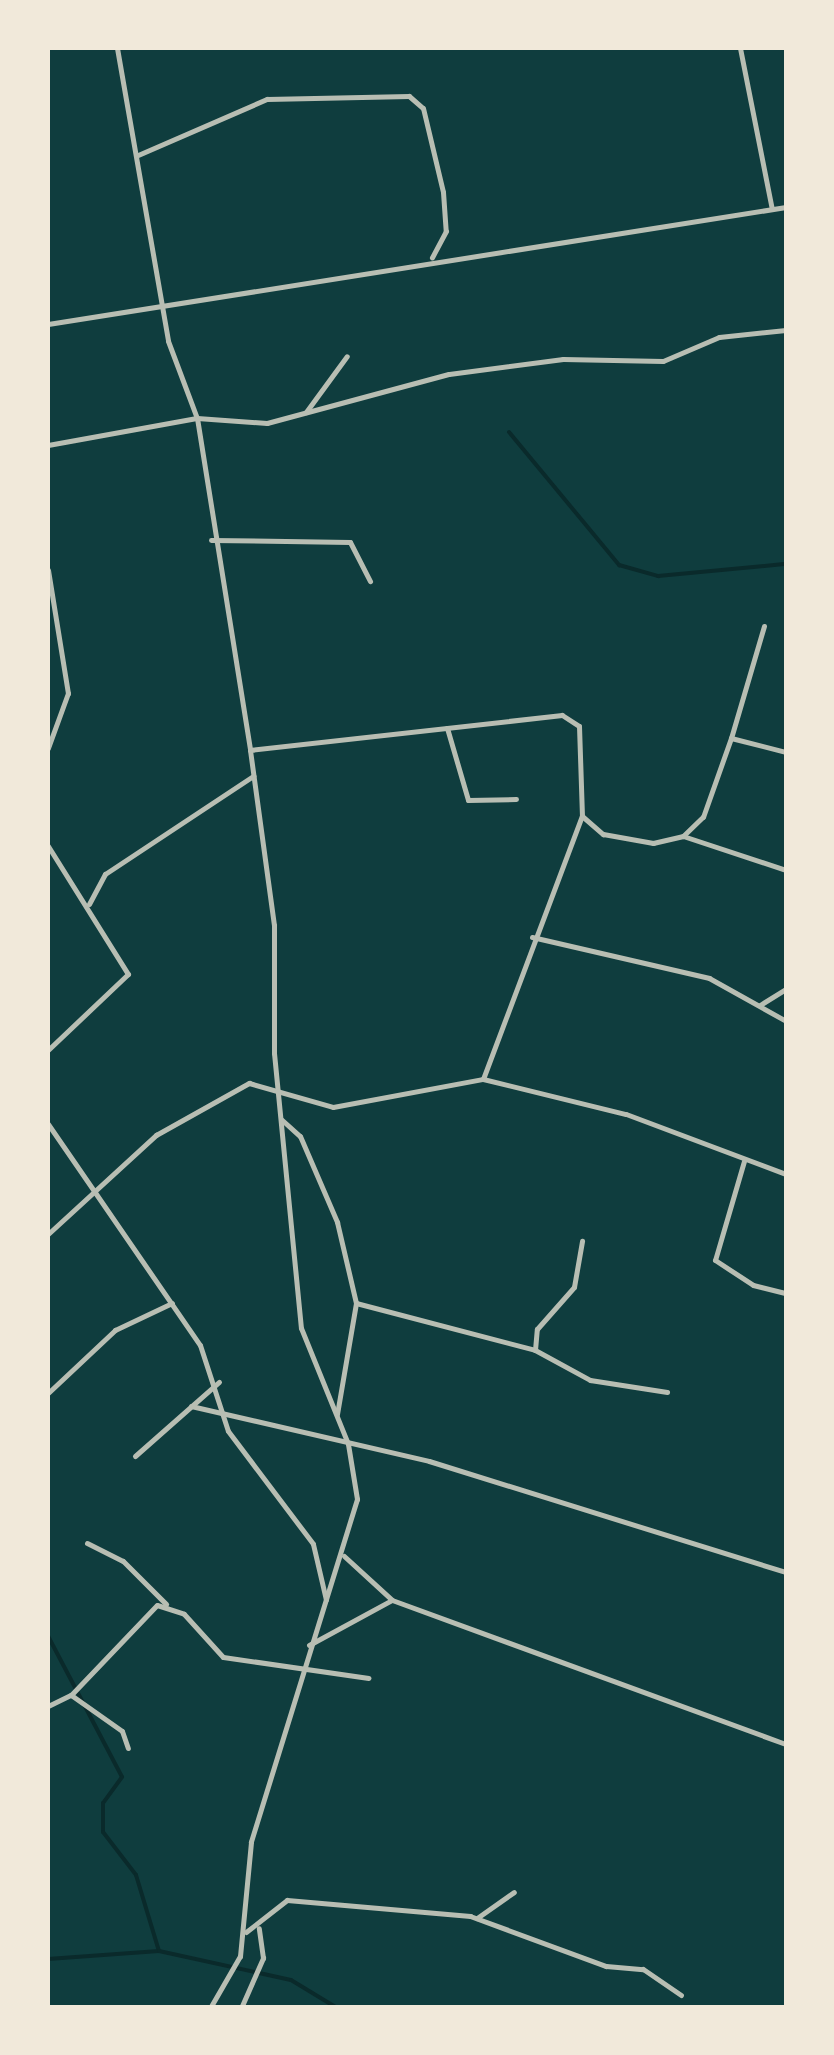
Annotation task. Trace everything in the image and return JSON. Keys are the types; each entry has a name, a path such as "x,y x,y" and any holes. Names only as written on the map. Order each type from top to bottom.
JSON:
{"street":[{"path":"117,48 162,308 197,418 211,540 250,750 274,926 278,1086 301,1328 348,1444 357,1499 344,1556 300,1669 251,1842 246,1932 210,2008"},
{"path":"740,48 772,210"},
{"path":"138,155 267,98 409,96 423,108 443,192 446,231 431,258"},
{"path":"48,324 162,308 431,258 786,207"},
{"path":"48,445 197,418 248,425 304,414 450,374 563,359 664,360 719,338 786,330"},
{"path":"304,414 347,356"},
{"path":"211,540 350,542 370,581"},
{"path":"48,570 68,693 48,748"},
{"path":"684,836 703,817 764,626"},
{"path":"250,750 574,718 582,816 532,937 483,1079"},
{"path":"447,728 468,800 516,799"},
{"path":"731,738 786,752"},
{"path":"88,905 105,874 253,776"},
{"path":"582,816 603,834 653,842 684,836 786,870"},
{"path":"48,846 88,905 128,981 48,1050"},
{"path":"532,937 668,965 760,1005 786,1021"},
{"path":"760,1005 786,989"},
{"path":"48,1234 90,1191 221,1095 278,1086 333,1107 483,1079 626,1114 786,1174"},
{"path":"281,1119 300,1136 337,1222 356,1303 337,1417"},
{"path":"48,1124 90,1191 172,1304 218,1382 223,1415 313,1544 326,1600"},
{"path":"744,1161 715,1260 752,1285 786,1293"},
{"path":"535,1350 536,1329 574,1286 582,1240"},
{"path":"356,1303 535,1350 590,1380 666,1392"},
{"path":"48,1393 116,1330 172,1304"},
{"path":"135,1456 218,1382"},
{"path":"191,1406 348,1444 786,1572"},
{"path":"87,1543 132,1568 223,1657 368,1678"},
{"path":"344,1556 392,1600 786,1744"},
{"path":"309,1645 392,1600"},
{"path":"48,1706 71,1694 146,1610 168,1606"},
{"path":"71,1694 122,1731 128,1748"},
{"path":"477,1918 514,1892"},
{"path":"246,1932 259,1928 288,1900 477,1918 606,1966 643,1969 681,1995"},
{"path":"241,2008 263,1958 259,1928"}],"waterway":[{"path":"509,432 619,565 658,576 786,564"},
{"path":"48,1636 122,1777 103,1803 103,1832 136,1875 159,1951"},
{"path":"48,1959 159,1951 291,1980 337,2008"}]}
